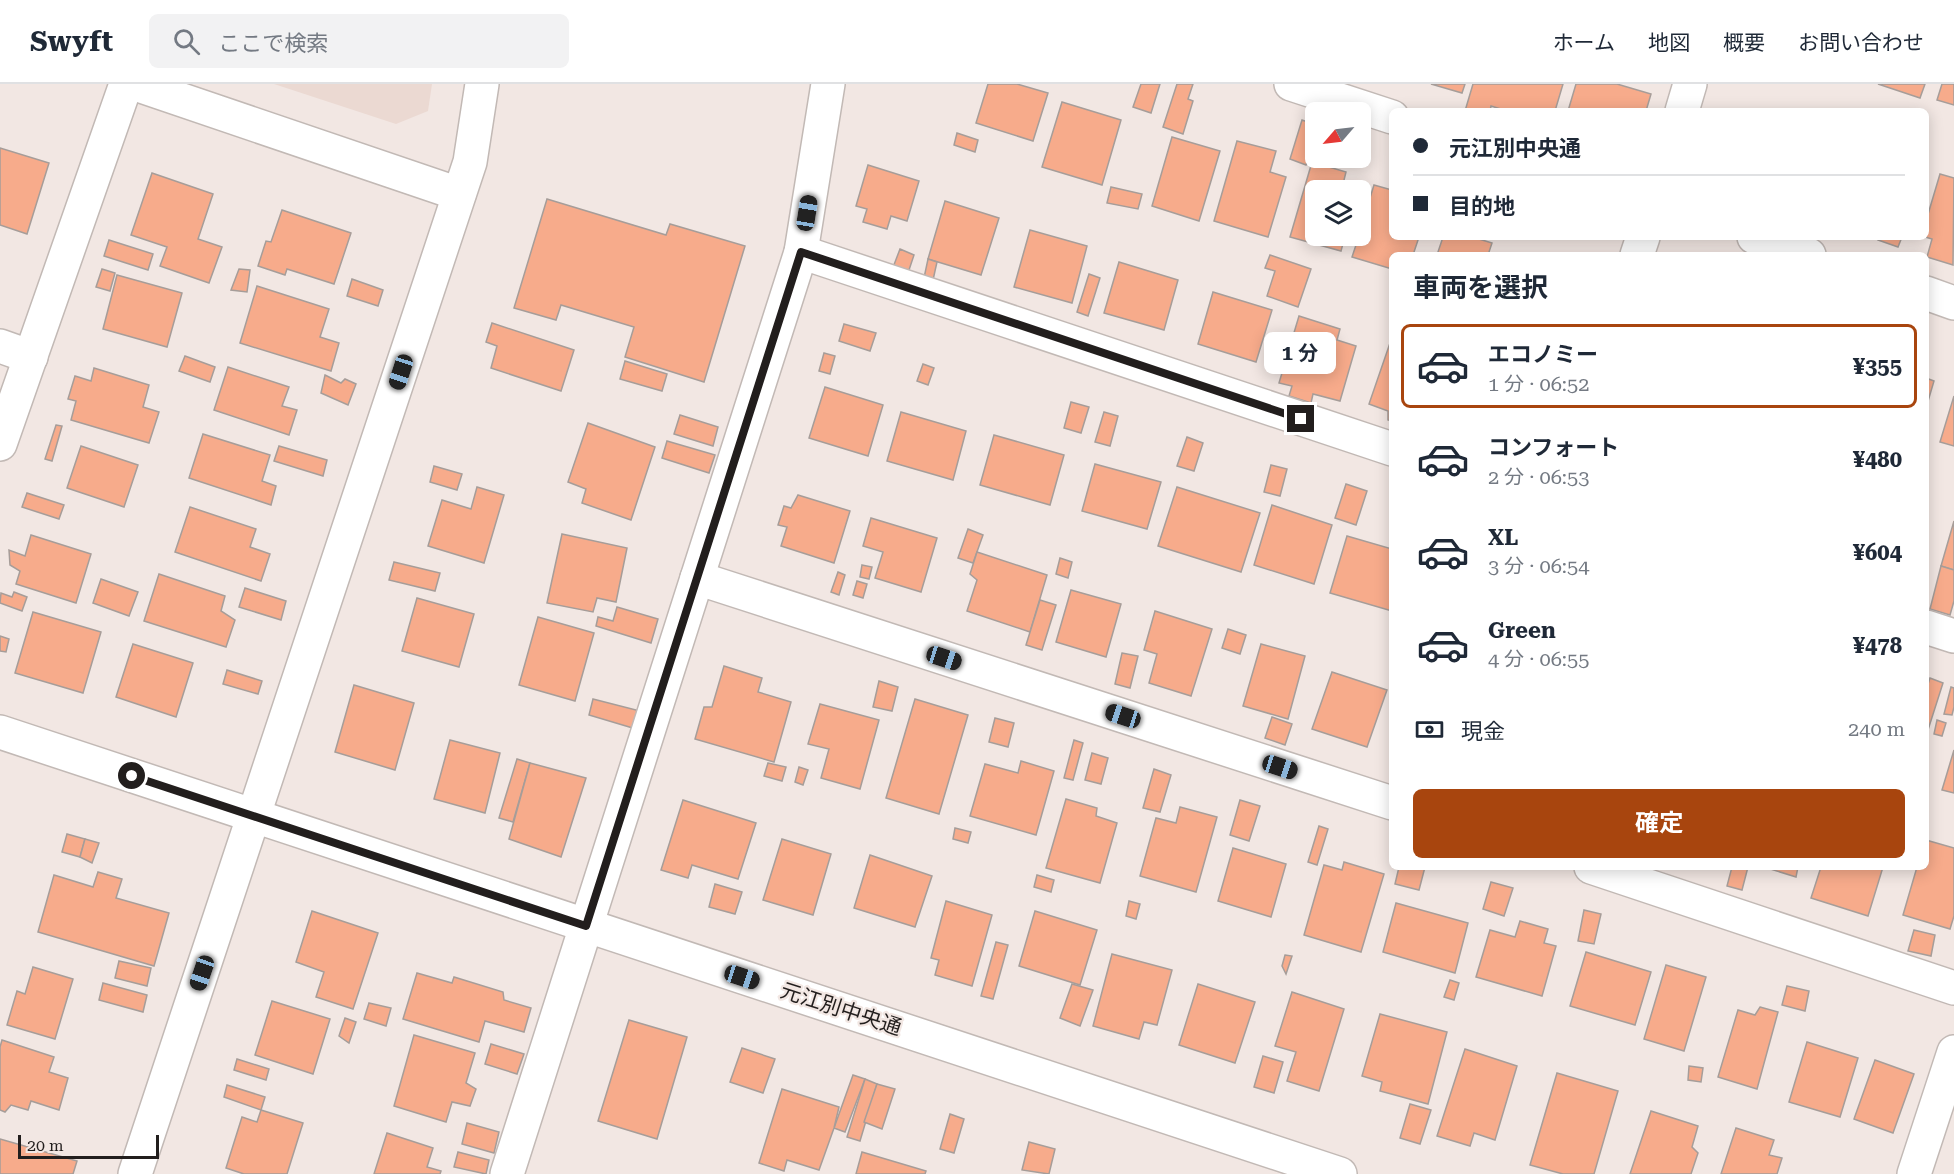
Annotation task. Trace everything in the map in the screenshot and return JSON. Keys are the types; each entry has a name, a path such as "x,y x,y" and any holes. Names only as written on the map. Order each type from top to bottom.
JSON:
{"street":[{"path":"0,444 126,84"},
{"path":"135,84 459,194"},
{"path":"135,1174 470,162 482,84"},
{"path":"507,1174 801,252 828,84"},
{"path":"1291,84 1389,116"},
{"path":"1683,108 1690,84"},
{"path":"1763,240 1800,252"},
{"path":"801,252 1389,448"},
{"path":"1929,295 1954,303"},
{"path":"0,346 31,357"},
{"path":"697,578 1389,802"},
{"path":"1929,628 1954,636"},
{"name":"元江別中央通","path":"0,732 1340,1174"},
{"path":"1600,870 1954,988"},
{"path":"1914,1174 1954,1052"}],"shaded area":[{"path":"274,84 432,84 428,111 396,124"}],"building":[{"path":"988,84 1017,84 1048,93 1033,141 976,123"},
{"path":"1141,84 1160,84 1151,113 1133,107"},
{"path":"1177,84 1193,84 1188,99 1193,101 1183,134 1163,127"},
{"path":"1431,84 1465,84 1462,93"},
{"path":"1473,84 1563,84 1556,108 1497,108 1491,106 1491,108 1466,108"},
{"path":"1576,84 1617,84 1651,94 1647,108 1569,108"},
{"path":"1878,84 1925,84 1920,98"},
{"path":"1942,84 1954,84 1954,105 1937,100"},
{"path":"1062,102 1121,120 1102,185 1042,167"},
{"path":"1302,120 1305,121 1305,165 1290,159"},
{"path":"957,133 978,140 975,152 954,145"},
{"path":"1172,137 1220,151 1199,221 1152,206"},
{"path":"1237,141 1276,151 1270,172 1286,177 1268,237 1214,221"},
{"path":"0,148 49,163 27,234 0,225"},
{"path":"868,165 919,181 907,221 891,216 887,229 863,222 867,209 856,206"},
{"path":"1310,168 1332,168 1346,172 1344,180 1307,180"},
{"path":"152,173 213,194 198,239 222,247 209,283 160,266 167,247 131,235"},
{"path":"1940,174 1954,178 1953,265 1929,258 1932,239 1929,238 1929,211"},
{"path":"1374,185 1389,189 1389,240 1418,240 1414,252 1389,252 1389,268 1352,257 1356,246 1371,246 1371,195"},
{"path":"1305,186 1305,241 1290,237"},
{"path":"1111,187 1142,194 1138,209 1107,203"},
{"path":"547,199 666,235 670,224 745,246 704,382 625,357 634,327 561,305 556,320 514,308"},
{"path":"945,201 999,218 981,275 928,259"},
{"path":"282,210 351,233 334,284 287,269 285,275 258,266 266,241 271,242"},
{"path":"1030,230 1087,246 1072,303 1014,287"},
{"path":"109,240 153,254 148,270 104,256"},
{"path":"1442,240 1482,240 1492,243 1489,252 1438,252"},
{"path":"1878,240 1901,240 1898,247"},
{"path":"1323,246 1342,246 1341,251"},
{"path":"900,249 914,255 907,276 892,270"},
{"path":"1270,255 1311,269 1298,307 1267,296 1275,271 1265,268"},
{"path":"928,259 937,262 933,280 924,278"},
{"path":"1119,262 1178,280 1164,330 1104,313"},
{"path":"102,269 115,273 110,291 96,287"},
{"path":"239,269 250,270 247,292 231,290"},
{"path":"1089,274 1100,278 1088,316 1077,312"},
{"path":"117,275 182,293 167,347 103,329"},
{"path":"352,279 383,290 378,306 347,296"},
{"path":"257,286 329,309 320,337 339,343 331,371 240,343"},
{"path":"1213,292 1272,310 1256,362 1198,344"},
{"path":"1299,316 1340,329 1337,340 1356,346 1340,401 1313,394 1311,403 1289,396 1292,386 1279,383"},
{"path":"492,323 574,350 561,391 491,368 497,346 486,342"},
{"path":"844,324 876,333 870,351 839,341"},
{"path":"1389,346 1389,420 1388,411 1369,404"},
{"path":"824,353 835,356 830,374 819,371"},
{"path":"185,356 215,367 210,382 179,371"},
{"path":"625,361 667,374 662,391 620,379"},
{"path":"923,364 934,368 928,385 917,381"},
{"path":"228,367 289,387 282,406 297,410 289,435 214,410"},
{"path":"94,368 149,385 143,407 159,412 149,443 71,420 76,401 68,399 75,376 91,381"},
{"path":"325,375 341,383 345,379 356,384 348,405 321,393"},
{"path":"1929,379 1934,381 1929,398"},
{"path":"825,387 883,405 868,456 809,438"},
{"path":"1954,396 1954,446 1940,442"},
{"path":"1071,402 1089,407 1081,433 1064,428"},
{"path":"901,412 966,431 953,480 887,461"},
{"path":"1104,412 1118,416 1110,446 1095,442"},
{"path":"680,415 718,427 713,446 674,434"},
{"path":"588,423 655,447 631,520 582,503 586,489 568,482"},
{"path":"56,425 62,426 52,461 45,459"},
{"path":"203,434 270,455 262,481 276,486 271,505 189,478"},
{"path":"994,435 1064,455 1050,505 980,485"},
{"path":"1187,437 1203,443 1194,471 1177,466"},
{"path":"667,441 715,455 709,473 662,458"},
{"path":"81,446 138,465 124,507 67,488"},
{"path":"279,446 327,460 323,476 274,461"},
{"path":"1095,464 1161,482 1147,529 1082,511"},
{"path":"1271,465 1287,469 1280,496 1264,492"},
{"path":"434,466 462,474 457,490 430,482"},
{"path":"1346,484 1367,491 1356,525 1335,518"},
{"path":"477,487 504,495 484,563 428,546 442,500 471,509"},
{"path":"1177,487 1260,513 1241,572 1158,546"},
{"path":"27,493 64,505 59,519 22,507"},
{"path":"798,495 850,511 834,563 781,546 787,527 778,525 784,506 791,508"},
{"path":"1272,505 1332,525 1314,584 1254,565"},
{"path":"190,507 256,529 250,547 270,554 261,581 175,552"},
{"path":"871,518 937,538 921,592 875,578 883,552 863,546"},
{"path":"1954,521 1954,570 1941,566"},
{"path":"968,529 983,535 973,563 958,558"},
{"path":"562,534 627,548 616,602 597,598 593,612 547,603"},
{"path":"31,535 91,554 76,603 16,584 20,571 10,565 9,550 25,556"},
{"path":"1347,536 1389,548 1389,610 1330,593"},
{"path":"977,552 1047,575 1030,632 967,611 977,580 970,574"},
{"path":"1060,558 1072,562 1068,578 1056,574"},
{"path":"394,562 440,573 435,591 389,580"},
{"path":"862,565 872,567 869,579 860,577"},
{"path":"1941,566 1954,570 1954,601 1950,615 1930,609"},
{"path":"838,572 845,575 839,595 831,592"},
{"path":"159,574 225,596 221,611 235,620 226,647 144,621"},
{"path":"101,579 138,592 129,616 93,603"},
{"path":"857,581 867,584 863,598 853,595"},
{"path":"245,588 286,601 281,620 239,607"},
{"path":"1071,590 1121,604 1106,657 1056,642"},
{"path":"14,592 27,597 22,611 0,603 1,593 12,597"},
{"path":"417,598 474,614 459,667 402,651"},
{"path":"1040,600 1056,605 1042,650 1026,645"},
{"path":"617,607 658,619 651,643 596,626 598,617 613,621"},
{"path":"1155,611 1212,629 1191,696 1149,683 1157,654 1144,650"},
{"path":"33,612 101,632 83,693 15,673"},
{"path":"538,617 594,633 575,701 519,685"},
{"path":"1228,629 1246,635 1240,654 1222,648"},
{"path":"0,636 9,639 6,652 0,651"},
{"path":"133,644 193,663 176,717 116,697"},
{"path":"1261,644 1305,656 1288,719 1243,706"},
{"path":"1122,653 1138,656 1130,688 1115,684"},
{"path":"724,666 762,678 758,692 791,702 774,762 695,739 704,707 712,707"},
{"path":"227,670 262,681 258,694 223,684"},
{"path":"1332,672 1387,690 1367,747 1312,729"},
{"path":"1930,678 1943,683 1929,727"},
{"path":"879,681 898,687 892,711 873,707"},
{"path":"354,685 414,703 395,770 335,752"},
{"path":"1951,687 1954,688 1952,715 1944,714"},
{"path":"593,699 640,711 636,729 589,715"},
{"path":"915,699 968,715 939,814 886,798"},
{"path":"820,704 879,720 860,789 821,778 829,749 808,744"},
{"path":"1272,717 1292,724 1285,745 1265,738"},
{"path":"995,718 1014,723 1008,747 989,742"},
{"path":"1937,720 1946,723 1942,736 1934,734"},
{"path":"450,740 500,753 485,813 434,799"},
{"path":"1074,740 1083,743 1073,780 1064,778"},
{"path":"1954,750 1954,793 1942,790"},
{"path":"1092,753 1108,758 1101,784 1085,780"},
{"path":"517,759 530,763 513,822 499,818"},
{"path":"1021,761 1054,771 1036,835 970,816 985,764 1018,773"},
{"path":"530,763 586,778 561,857 509,839"},
{"path":"768,763 786,767 782,781 764,776"},
{"path":"799,767 808,770 803,785 795,782"},
{"path":"1154,769 1171,775 1160,812 1143,808"},
{"path":"1066,799 1097,808 1096,816 1117,823 1100,883 1046,868"},
{"path":"683,800 756,823 738,879 692,865 688,878 661,870"},
{"path":"1240,800 1260,806 1249,841 1230,835"},
{"path":"1180,807 1217,817 1196,892 1140,876 1156,818 1176,823"},
{"path":"1319,826 1328,829 1317,865 1308,862"},
{"path":"955,828 971,832 968,843 953,839"},
{"path":"67,834 85,839 80,857 62,852"},
{"path":"85,839 99,843 92,863 80,857"},
{"path":"782,839 831,854 813,915 763,900"},
{"path":"1929,841 1954,848 1954,916 1950,929 1903,915 1916,870 1929,870"},
{"path":"1233,848 1286,864 1271,917 1218,901"},
{"path":"870,855 932,876 915,927 854,908"},
{"path":"1344,862 1384,874 1361,952 1304,935 1324,865 1342,870"},
{"path":"1398,870 1424,870 1419,890 1395,884"},
{"path":"1731,870 1747,870 1742,890 1727,886"},
{"path":"1774,870 1797,870 1796,877"},
{"path":"1820,870 1882,870 1868,916 1811,898"},
{"path":"98,872 122,879 116,898 169,913 154,966 38,932 54,875 93,887"},
{"path":"1037,875 1054,880 1051,892 1034,887"},
{"path":"1491,882 1513,888 1504,916 1483,909"},
{"path":"715,884 742,892 735,914 709,907"},
{"path":"946,901 992,915 972,986 935,975 939,960 931,958"},
{"path":"1129,901 1140,904 1136,919 1126,916"},
{"path":"1396,903 1468,923 1455,973 1383,952"},
{"path":"1584,910 1601,914 1594,944 1578,941"},
{"path":"312,911 378,933 353,1009 316,997 324,972 296,962"},
{"path":"1035,911 1097,930 1080,985 1019,966"},
{"path":"1520,921 1548,929 1544,943 1556,946 1542,996 1476,977 1490,930 1515,937"},
{"path":"1914,930 1935,935 1931,956 1908,951"},
{"path":"996,942 1008,945 993,999 981,996"},
{"path":"1586,952 1651,972 1635,1025 1570,1006"},
{"path":"1112,954 1172,970 1157,1025 1144,1022 1139,1039 1093,1026"},
{"path":"1285,955 1292,956 1286,974 1282,966"},
{"path":"119,961 151,968 147,986 115,978"},
{"path":"1666,965 1706,977 1684,1051 1644,1039"},
{"path":"33,967 73,979 55,1039 7,1025 17,991 25,994"},
{"path":"417,973 452,983 454,977 503,992 504,1000 531,1008 524,1032 485,1021 479,1042 403,1019"},
{"path":"1450,980 1459,983 1454,1000 1444,997"},
{"path":"103,983 147,995 143,1012 99,1000"},
{"path":"1072,984 1093,990 1080,1026 1060,1018"},
{"path":"1198,984 1255,1002 1235,1063 1179,1045"},
{"path":"1787,986 1809,991 1805,1011 1782,1005"},
{"path":"1292,992 1344,1009 1319,1091 1287,1081 1296,1052 1275,1046"},
{"path":"272,1001 330,1019 313,1074 255,1055"},
{"path":"369,1003 391,1008 386,1026 364,1019"},
{"path":"1760,1007 1778,1012 1757,1089 1718,1077 1738,1010 1755,1015"},
{"path":"1380,1014 1447,1032 1428,1104 1380,1091 1382,1082 1362,1076"},
{"path":"345,1018 356,1022 349,1043 339,1036"},
{"path":"629,1020 687,1037 657,1139 598,1121"},
{"path":"414,1035 475,1053 466,1083 476,1089 470,1106 452,1102 446,1122 394,1106"},
{"path":"2,1040 54,1057 49,1072 68,1078 59,1110 31,1101 28,1110 11,1105 5,1112 0,1110"},
{"path":"1807,1042 1858,1058 1840,1117 1789,1102"},
{"path":"491,1044 524,1054 517,1074 485,1064"},
{"path":"742,1048 775,1059 763,1093 730,1082"},
{"path":"1465,1049 1517,1066 1495,1140 1474,1133 1470,1146 1437,1136"},
{"path":"1263,1056 1283,1062 1274,1093 1254,1087"},
{"path":"237,1059 269,1069 266,1080 234,1070"},
{"path":"1875,1060 1914,1074 1893,1133 1854,1119"},
{"path":"1689,1066 1703,1068 1701,1082 1688,1080"},
{"path":"1557,1073 1618,1091 1594,1174 1563,1174 1530,1165"},
{"path":"853,1075 865,1079 845,1132 834,1128"},
{"path":"865,1079 877,1084 860,1141 847,1137"},
{"path":"877,1084 895,1089 882,1129 864,1122"},
{"path":"227,1085 265,1097 261,1110 224,1097"},
{"path":"782,1089 839,1107 819,1170 787,1160 784,1171 759,1163"},
{"path":"1410,1104 1431,1110 1420,1144 1400,1138"},
{"path":"261,1110 303,1123 287,1174 244,1174 226,1168 242,1117 257,1122"},
{"path":"1651,1111 1698,1126 1692,1147 1698,1153 1691,1174 1630,1174"},
{"path":"950,1114 964,1119 954,1153 940,1149"},
{"path":"467,1123 499,1132 494,1153 462,1144"},
{"path":"1736,1128 1774,1140 1769,1155 1782,1158 1777,1174 1721,1174"},
{"path":"387,1133 433,1148 427,1167 441,1171 440,1174 374,1174"},
{"path":"0,1139 77,1161 73,1174 0,1174"},
{"path":"1029,1142 1055,1149 1049,1174 1022,1170"},
{"path":"458,1152 489,1160 486,1174 454,1167"},
{"path":"862,1152 926,1171 925,1174 856,1174"}],"route":[{"path":"132,776 586,926 801,252 1301,419"}]}
